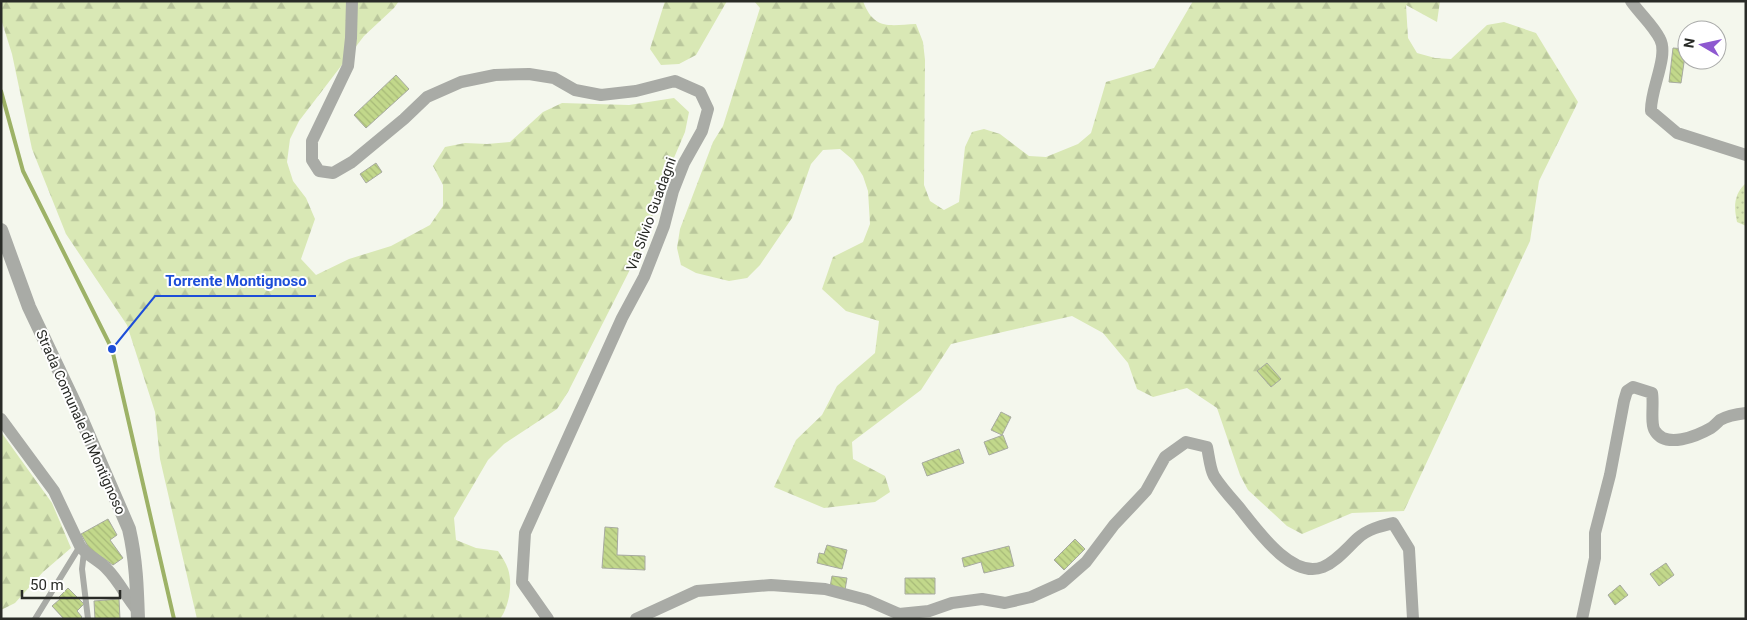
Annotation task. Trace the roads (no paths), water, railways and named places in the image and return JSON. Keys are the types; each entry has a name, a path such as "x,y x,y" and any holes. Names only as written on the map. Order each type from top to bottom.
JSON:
{"street":[{"name":"Via Silvio Guadagni","path":"352,1 348,66 312,141 312,160 318,171 333,173 352,162 428,97 461,82 495,75 528,74 554,78 576,90 601,95 636,91 675,81 700,92 708,109 702,131 684,163 672,191 664,226 644,277 622,318 525,532 522,582 548,619"},
{"path":"1631,1 1657,34 1663,46 1651,101 1652,111 1677,133 1746,155"},
{"name":"Strada Comunale di Montignoso","path":"1,230 29,307 75,404 129,529 135,560 138,615"},
{"path":"1582,619 1595,558 1595,533 1610,475 1621,414 1628,391 1633,387 1652,393 1654,430 1661,438 1676,440 1691,437 1712,427 1721,420 1746,413"},
{"path":"1,419 54,491 82,549 107,568 138,615"},
{"path":"636,619 697,591 771,585 825,589 867,600 899,614 929,611 952,604 982,599 1005,603 1032,597 1062,582 1086,562 1114,526 1146,491 1165,457 1186,442 1207,447 1213,475 1270,546 1292,562 1308,570 1323,567 1346,550 1359,537 1374,528 1393,523 1409,550 1412,619"}],"lane":[{"path":"35,619 82,549"},
{"path":"82,549 82,569 88,619"}],"waterway":[{"path":"1,91 23,171 112,349 174,619"}],"place":[{"name":"Torrente Montignoso","path":"112,349"}]}
